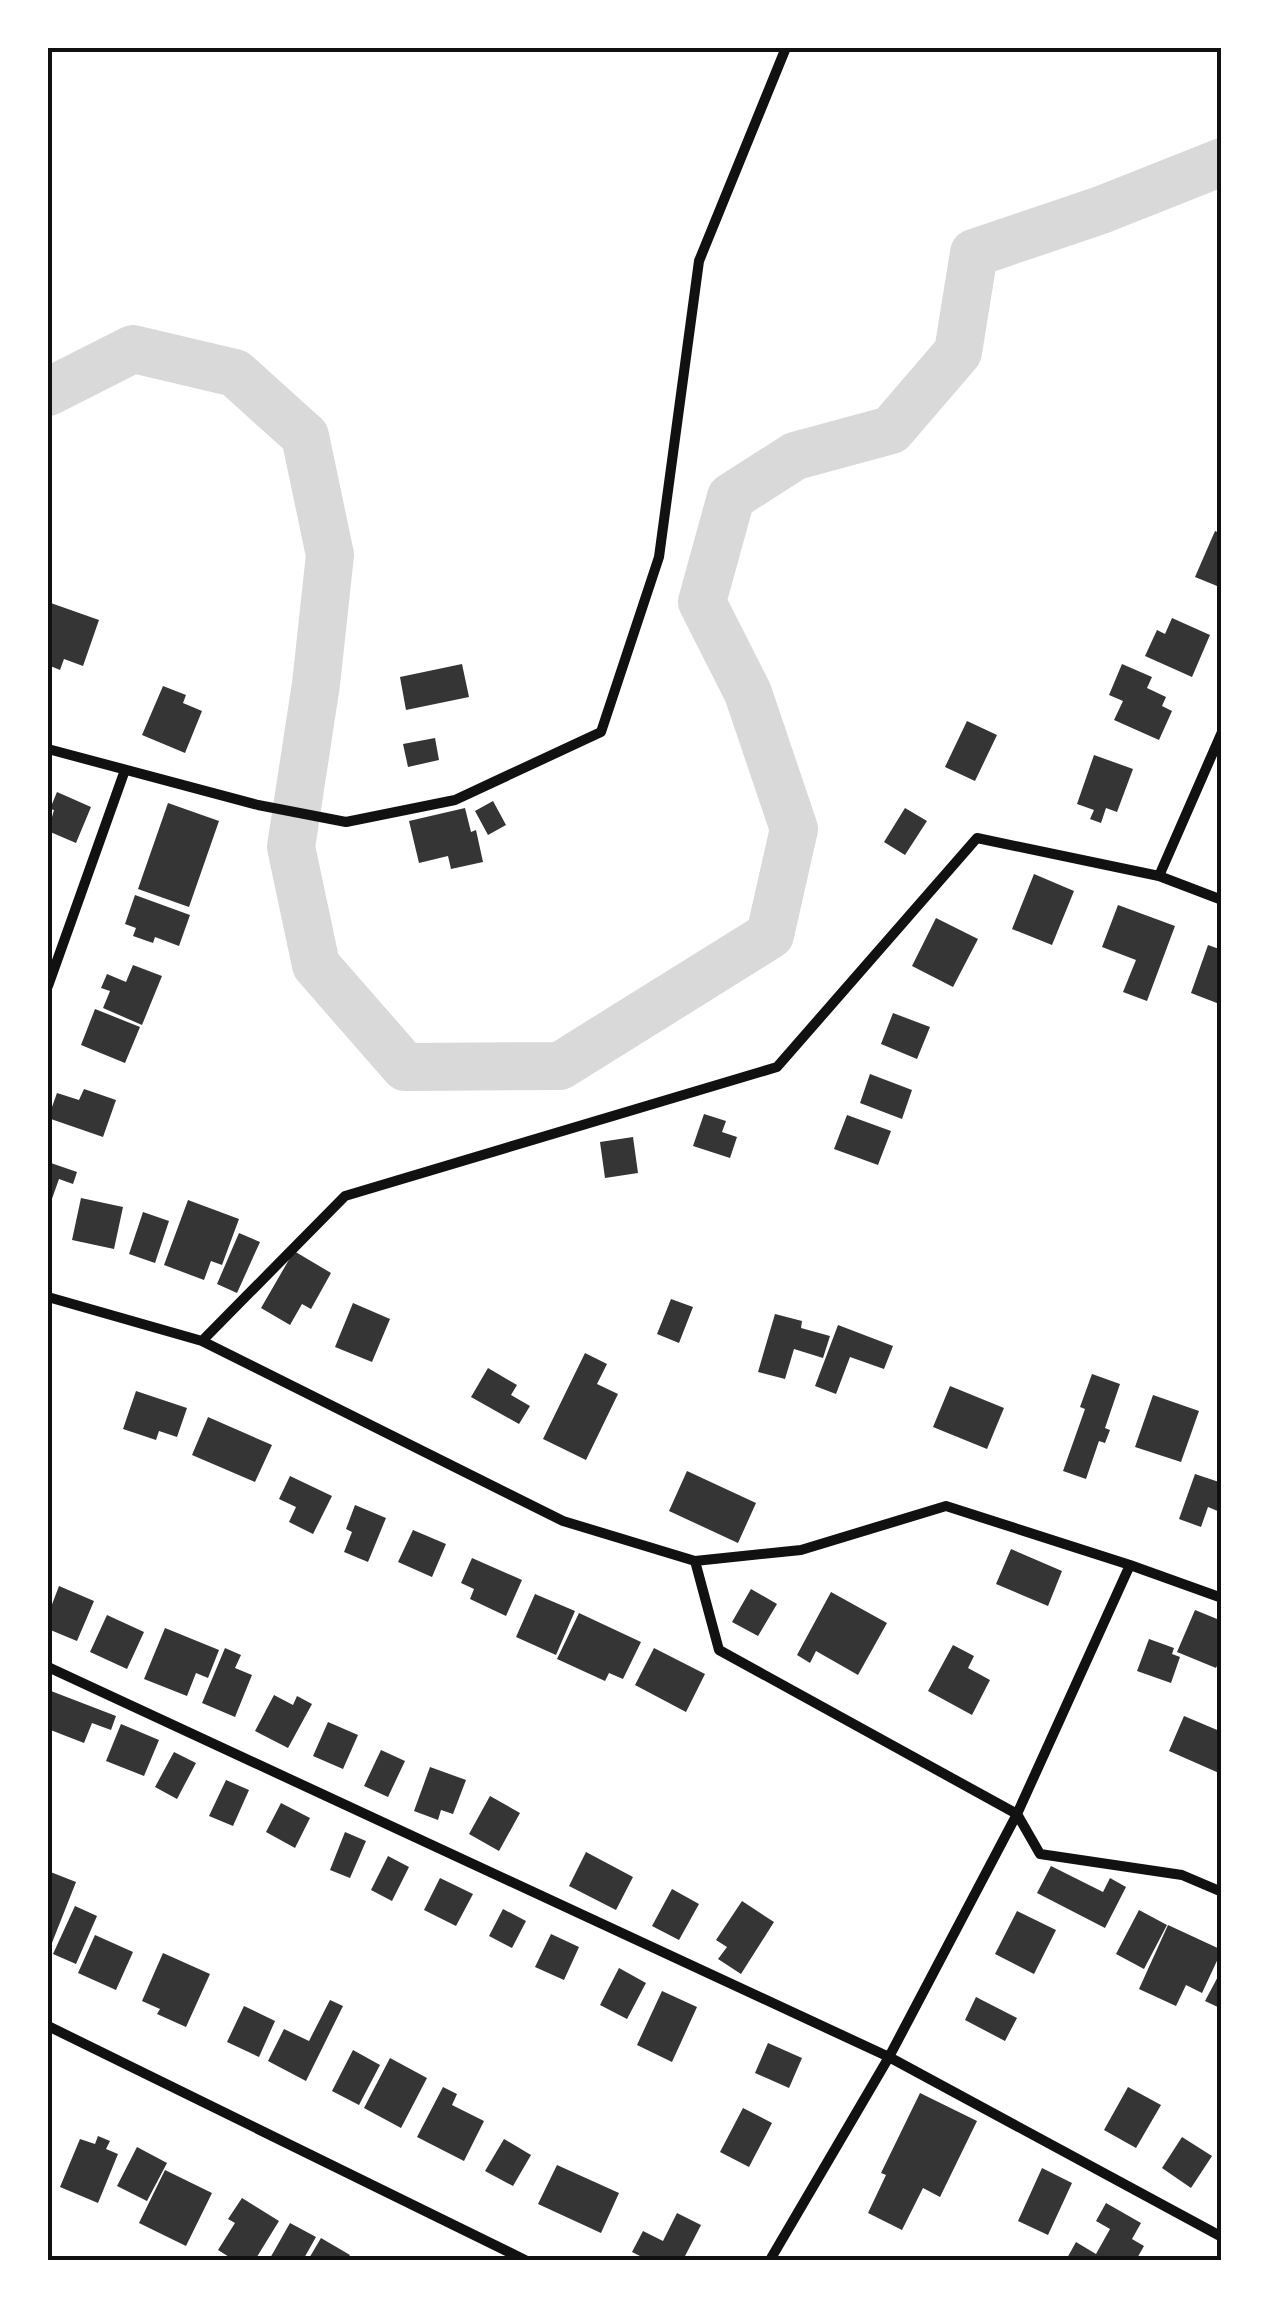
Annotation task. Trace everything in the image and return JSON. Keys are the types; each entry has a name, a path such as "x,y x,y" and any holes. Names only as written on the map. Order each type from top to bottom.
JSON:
{"street":[{"path":"48,748 258,804 346,822 456,800 602,732 659,557 699,260 785,50"},
{"path":"1159,876 1222,732"},
{"path":"48,986 124,770"},
{"path":"202,1341 344,1196 776,1067 977,838 1159,876 1222,900"},
{"path":"48,1297 202,1341 562,1520 696,1561 801,1550 946,1506 1222,1598"},
{"path":"696,1561 719,1650 1016,1814 1040,1854 1182,1874 1222,1892"},
{"path":"770,2260 888,2057 1016,1814 1130,1565"},
{"path":"48,1667 888,2057 1222,2238"},
{"path":"48,2026 525,2260"}],"building":[{"path":"1215,531 1222,534 1222,588 1195,577"},
{"path":"48,602 99,620 83,666 64,659 60,670 48,665"},
{"path":"1172,618 1210,635 1192,677 1145,656 1157,630 1165,634"},
{"path":"462,664 469,697 406,710 400,677"},
{"path":"1122,664 1152,677 1147,688 1166,697 1162,706 1172,711 1159,740 1114,720 1123,701 1109,695"},
{"path":"163,686 186,695 183,703 202,711 185,753 142,735"},
{"path":"967,721 997,735 975,781 945,767"},
{"path":"435,738 439,760 408,767 403,744"},
{"path":"1094,755 1133,769 1117,812 1106,808 1101,823 1090,819 1094,810 1077,804"},
{"path":"57,792 91,807 76,843 48,831"},
{"path":"493,801 506,825 488,835 475,811"},
{"path":"168,803 219,821 189,907 138,889"},
{"path":"465,808 471,832 476,830 483,862 451,869 448,856 419,863 409,821"},
{"path":"905,808 927,821 905,855 884,842"},
{"path":"1034,874 1074,891 1052,945 1012,929"},
{"path":"135,895 190,915 179,946 155,937 153,943 133,936 136,928 125,924"},
{"path":"1118,905 1175,926 1147,1001 1123,992 1136,960 1102,947"},
{"path":"936,918 978,939 953,987 912,966"},
{"path":"1208,945 1222,950 1222,1005 1191,993"},
{"path":"133,965 162,976 142,1025 103,1008 110,991 101,988 107,974 126,982"},
{"path":"95,1009 140,1027 125,1063 81,1045"},
{"path":"893,1013 930,1027 917,1059 881,1044"},
{"path":"870,1074 912,1090 902,1119 860,1103"},
{"path":"84,1089 116,1100 103,1137 48,1118 57,1093 79,1100"},
{"path":"704,1114 726,1121 722,1132 737,1137 730,1158 693,1146"},
{"path":"847,1115 891,1131 878,1165 834,1149"},
{"path":"633,1137 638,1173 605,1178 600,1142"},
{"path":"48,1162 77,1172 73,1184 59,1179 48,1210"},
{"path":"81,1198 123,1207 114,1249 72,1240"},
{"path":"188,1200 239,1219 222,1265 211,1261 204,1280 164,1265"},
{"path":"143,1212 169,1221 155,1263 129,1254"},
{"path":"239,1233 260,1242 237,1293 217,1284"},
{"path":"294,1251 331,1273 311,1309 302,1304 290,1325 261,1308"},
{"path":"671,1299 693,1307 679,1343 657,1334"},
{"path":"353,1303 390,1319 372,1362 335,1347"},
{"path":"775,1314 802,1321 801,1328 830,1336 823,1358 794,1349 785,1379 758,1372"},
{"path":"838,1325 893,1346 884,1369 850,1357 836,1394 815,1386"},
{"path":"585,1353 607,1364 597,1384 618,1394 586,1460 543,1439"},
{"path":"488,1368 517,1385 511,1395 530,1406 519,1424 471,1397"},
{"path":"1092,1374 1120,1384 1105,1428 1110,1430 1105,1443 1099,1441 1086,1479 1063,1471 1085,1409 1080,1407"},
{"path":"950,1386 1004,1408 987,1449 933,1427"},
{"path":"136,1391 187,1408 177,1437 159,1431 156,1440 123,1429"},
{"path":"1153,1395 1199,1411 1181,1462 1135,1447"},
{"path":"208,1417 272,1445 255,1482 192,1455"},
{"path":"687,1471 756,1503 738,1543 669,1511"},
{"path":"1195,1474 1222,1483 1220,1512 1208,1507 1201,1527 1179,1519"},
{"path":"290,1476 332,1496 313,1534 289,1522 296,1507 279,1499"},
{"path":"355,1505 386,1518 368,1562 344,1552 352,1532 346,1529"},
{"path":"413,1530 446,1544 432,1577 398,1562"},
{"path":"1011,1549 1062,1571 1048,1606 996,1584"},
{"path":"472,1558 522,1580 506,1616 470,1599 474,1589 461,1583"},
{"path":"59,1586 94,1601 77,1641 48,1629 48,1615"},
{"path":"751,1589 777,1604 758,1636 732,1622"},
{"path":"831,1592 887,1623 858,1675 816,1651 810,1663 797,1655"},
{"path":"535,1594 575,1611 556,1655 516,1637"},
{"path":"1195,1610 1222,1621 1222,1655 1216,1668 1177,1652"},
{"path":"579,1613 641,1642 623,1679 609,1673 605,1681 557,1659"},
{"path":"107,1615 144,1632 127,1669 90,1652"},
{"path":"165,1628 219,1650 208,1678 196,1673 187,1696 144,1679"},
{"path":"1149,1639 1174,1648 1172,1654 1180,1657 1171,1683 1137,1671"},
{"path":"953,1645 974,1656 968,1668 990,1680 972,1715 928,1691"},
{"path":"225,1648 241,1655 235,1668 252,1675 235,1717 202,1703"},
{"path":"654,1648 705,1674 686,1712 635,1685"},
{"path":"51,1691 116,1716 111,1730 92,1723 84,1743 48,1729"},
{"path":"274,1695 293,1705 297,1696 312,1704 288,1748 255,1731"},
{"path":"1184,1716 1222,1732 1219,1773 1169,1751"},
{"path":"328,1722 358,1735 343,1769 313,1756"},
{"path":"121,1724 159,1740 144,1776 106,1761"},
{"path":"381,1750 405,1761 388,1797 364,1786"},
{"path":"174,1752 196,1763 177,1799 155,1787"},
{"path":"430,1767 466,1780 453,1814 441,1810 438,1820 414,1811"},
{"path":"226,1780 249,1790 233,1826 209,1816"},
{"path":"490,1796 520,1813 499,1851 469,1834"},
{"path":"281,1803 310,1818 295,1848 266,1832"},
{"path":"345,1832 366,1841 350,1878 330,1870"},
{"path":"586,1852 633,1877 616,1910 569,1886"},
{"path":"388,1856 409,1867 392,1901 371,1890"},
{"path":"1051,1866 1103,1892 1110,1878 1126,1887 1105,1928 1037,1893"},
{"path":"48,1871 76,1882 48,1953"},
{"path":"440,1878 473,1894 456,1926 424,1910"},
{"path":"672,1889 699,1904 679,1940 652,1926"},
{"path":"742,1901 774,1922 741,1974 718,1959 727,1947 716,1940"},
{"path":"75,1906 97,1916 76,1964 53,1954"},
{"path":"503,1909 526,1921 512,1948 489,1936"},
{"path":"1139,1910 1167,1925 1144,1969 1116,1954"},
{"path":"1017,1911 1056,1930 1034,1974 995,1954"},
{"path":"1168,1925 1222,1950 1202,1993 1186,1985 1176,2006 1139,1989"},
{"path":"551,1934 579,1947 564,1980 535,1967"},
{"path":"95,1935 133,1952 116,1990 78,1973"},
{"path":"163,1953 210,1974 186,2027 157,2014 160,2009 142,2001"},
{"path":"619,1968 646,1983 627,2019 600,2005"},
{"path":"1222,1969 1222,2009 1205,2001"},
{"path":"662,1991 697,2007 672,2062 637,2045"},
{"path":"976,1997 1017,2018 1005,2041 965,2020"},
{"path":"330,2000 343,2006 306,2081 268,2061 284,2029 309,2041"},
{"path":"244,2006 275,2021 259,2057 227,2042"},
{"path":"768,2043 802,2058 789,2088 755,2073"},
{"path":"353,2050 380,2065 359,2105 332,2091"},
{"path":"390,2058 427,2078 401,2128 364,2108"},
{"path":"443,2087 457,2094 452,2105 484,2121 464,2161 417,2137"},
{"path":"1128,2087 1161,2105 1136,2148 1104,2130"},
{"path":"920,2093 977,2121 940,2197 923,2188 902,2230 868,2213 886,2175 881,2173"},
{"path":"743,2108 772,2123 749,2167 720,2152"},
{"path":"98,2136 110,2141 106,2149 118,2154 98,2203 60,2187 80,2139 95,2144"},
{"path":"1182,2137 1212,2156 1191,2188 1162,2168"},
{"path":"504,2139 531,2155 513,2186 485,2171"},
{"path":"137,2147 167,2163 147,2201 117,2186"},
{"path":"557,2165 619,2193 601,2233 538,2204"},
{"path":"1042,2168 1072,2183 1048,2235 1018,2221"},
{"path":"165,2170 212,2193 186,2246 139,2223"},
{"path":"242,2198 279,2221 255,2260 234,2260 218,2250 235,2223 228,2219"},
{"path":"1106,2203 1141,2223 1132,2239 1144,2246 1136,2260 1066,2260 1076,2242 1096,2254 1110,2229 1096,2221"},
{"path":"677,2213 701,2225 683,2260 648,2260 632,2252 643,2231 663,2241"},
{"path":"290,2223 316,2237 303,2260 269,2260"},
{"path":"321,2238 350,2255 347,2260 308,2260"}],"waterway":[{"path":"48,392 133,349 235,373 305,436 330,555 316,684 291,847 316,965 405,1067 560,1066 770,935 794,829 748,693 702,602 731,497 795,456 891,430 958,352 974,253 1101,210 1222,162"}]}
